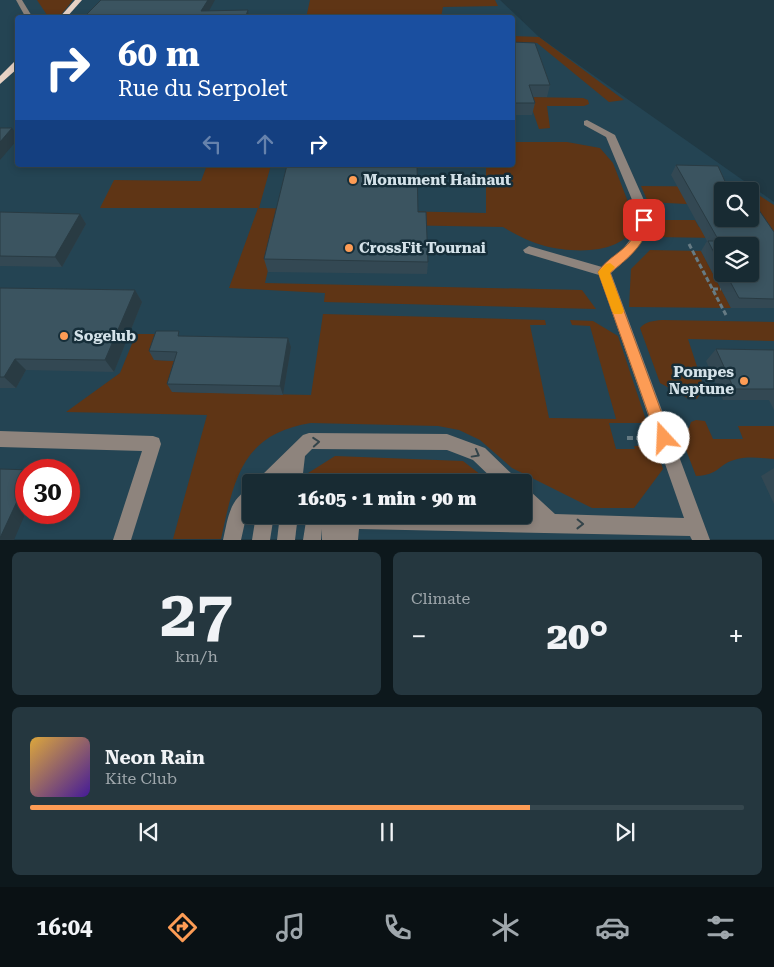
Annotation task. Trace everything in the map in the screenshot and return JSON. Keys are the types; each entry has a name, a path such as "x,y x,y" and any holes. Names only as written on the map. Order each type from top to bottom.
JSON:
{"main road":[{"path":"65,15 79,0"},
{"path":"0,82 15,66"}],"street":[{"path":"20,0 28,15"},
{"path":"587,123 610,135 644,220 642,233 626,253 604,272"},
{"path":"529,250 604,272"},
{"path":"532,523 699,533 604,272"},
{"path":"0,439 153,444 122,540"},
{"path":"277,474 309,441 447,442 479,454 500,474"},
{"path":"295,474 297,455"},
{"path":"532,505 551,523"},
{"path":"232,540 242,506"},
{"path":"261,540 264,524"},
{"path":"286,540 289,524"},
{"path":"312,540 314,524"},
{"path":"331,540 332,524"},
{"path":"350,540 351,524"}],"path":[{"path":"689,244 726,315"},
{"path":"713,289 721,289"}],"shaded area":[{"path":"0,0 500,0 539,37 746,182 714,182 714,227 759,227 759,191 774,202 774,539 0,539"},
{"path":"37,0 73,0 61,15 47,15"},
{"path":"310,0 495,0 498,6 443,7 441,15 307,15"},
{"path":"341,14 374,15 340,15"},
{"path":"515,36 539,37 624,100 609,102 537,43 515,42"},
{"path":"528,97 583,98 588,100 589,104 584,106 547,106 550,128 539,129"},
{"path":"515,142 567,142 600,148 613,163 635,220 631,232 622,240 611,246 584,250 545,246 523,238 503,227 279,223 265,283 582,290 596,309 324,302 325,293 229,288 258,208 100,208 114,180 201,181 206,167 270,167 259,208 486,213 486,167 515,167"},
{"path":"641,186 714,187 714,194 686,204 648,202"},
{"path":"759,195 774,205 774,239 759,239 759,237 655,237 655,220 695,220 699,227 759,227"},
{"path":"650,250 701,251 714,276 714,282 717,282 731,308 629,307 631,269"},
{"path":"323,314 545,320 546,325 530,325 549,418 616,419 590,326 572,325 570,320 593,321 618,336 647,423 609,423 616,449 635,449 634,446 655,445 663,469 634,508 592,508 532,478 532,474 524,474 512,468 480,440 459,430 438,426 311,423 288,429 269,437 255,449 237,479 221,539 173,539 207,415 66,412 120,373 136,334 163,334 155,360 177,361 172,392 311,395"},
{"path":"662,320 774,322 774,341 688,339 704,388 697,399 689,399 660,383 640,328 647,323"},
{"path":"696,420 705,421 713,439 743,439 738,426 774,426 774,459 739,459 724,464 710,474 696,476 680,434 689,428 691,422"},
{"path":"335,456 463,461 480,474 307,474"}],"building":[{"path":"101,0 208,0 201,11 248,10 246,15 86,15"},
{"path":"515,42 535,43 550,85 529,85 535,103 515,103"},
{"path":"0,128 12,128 0,142"},
{"path":"676,165 718,166 725,182 714,182 714,227 759,227 759,210 774,232 774,299 739,298 730,282 759,282 759,237 717,237"},
{"path":"287,167 417,167 418,212 426,212 428,262 264,259"},
{"path":"0,212 80,214 55,257 0,256"},
{"path":"708,241 714,241 714,253"},
{"name":"Sogelub","path":"0,288 135,290 105,360 15,359 4,377 0,377"},
{"path":"156,331 179,331 178,336 288,338 280,386 167,384 177,352 149,351"},
{"path":"716,349 774,350 774,389 734,389"},
{"path":"0,469 15,469 15,506 0,538"}],"slow traffic":[{"path":"610,267 604,272 618,311"}],"place":[{"name":"Monument Hainaut","path":"353,180"},
{"name":"CrossFit Tournai","path":"349,248"},
{"name":"Sogelub","path":"64,336"},
{"name":"Pompes Neptune","path":"744,381"}],"route":[{"path":"644,220 642,233 626,253 604,272 664,438"}]}
